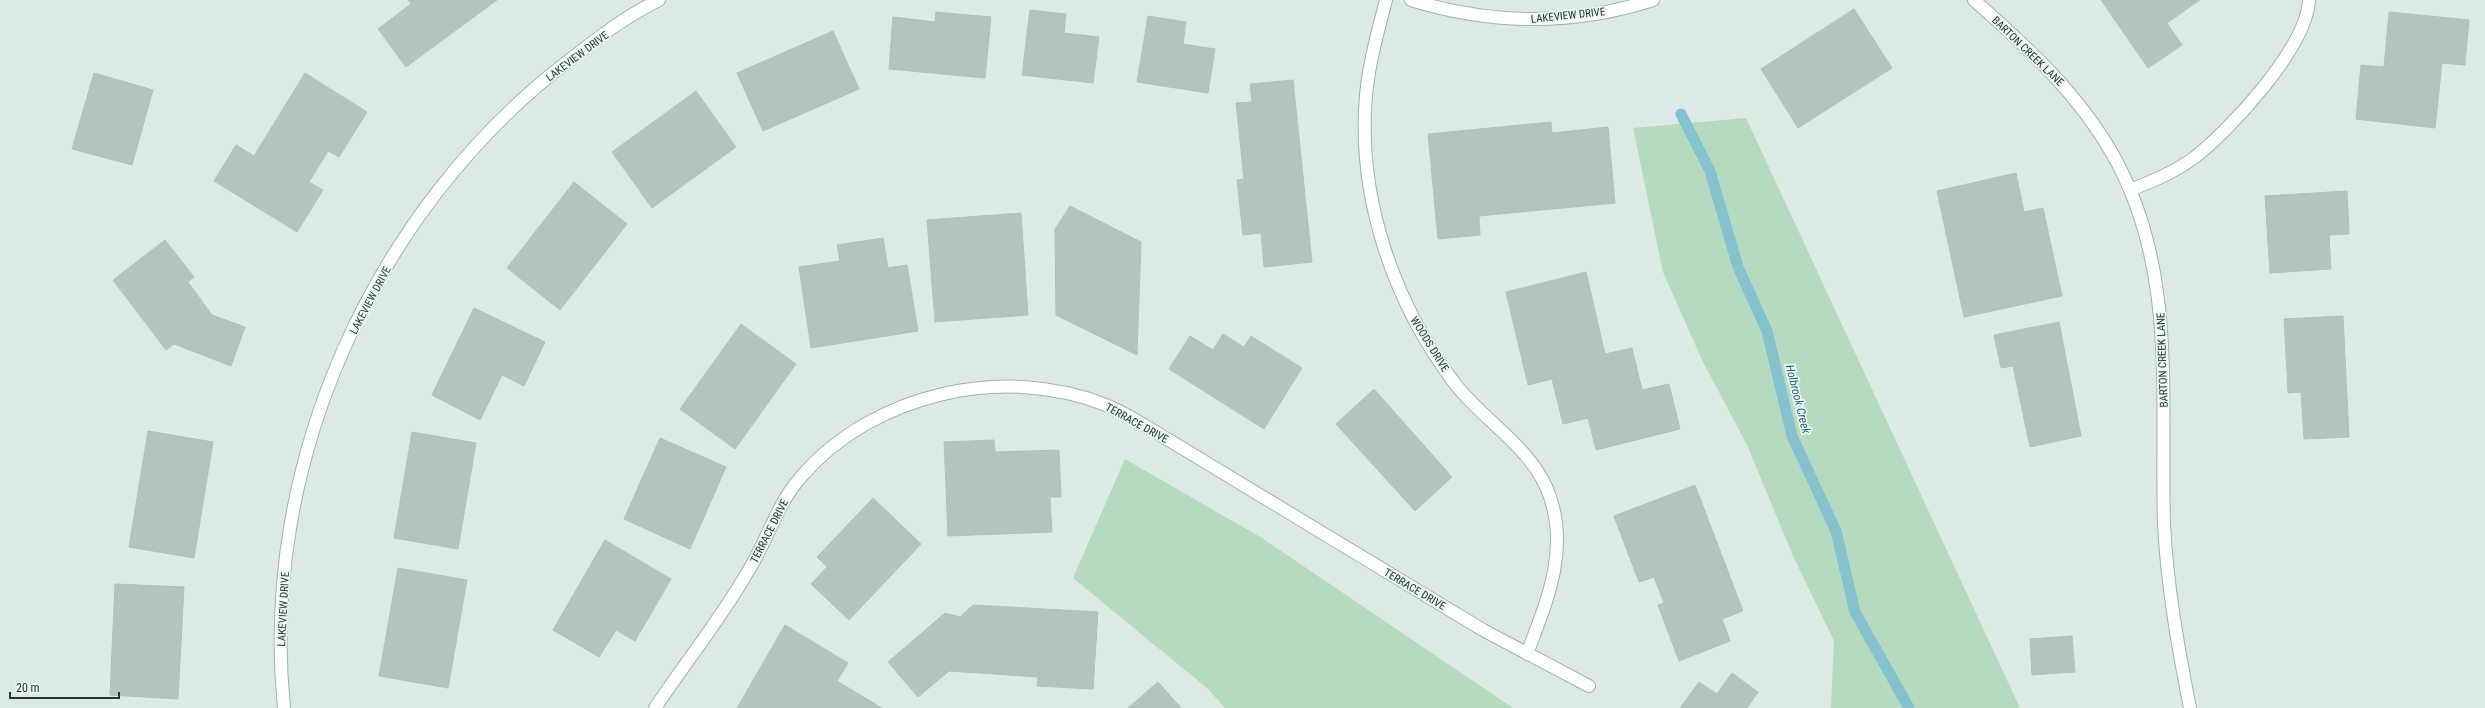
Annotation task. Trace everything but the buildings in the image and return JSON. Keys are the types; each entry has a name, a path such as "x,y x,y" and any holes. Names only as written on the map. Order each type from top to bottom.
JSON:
{"street":[{"name":"LAKEVIEW DRIVE","path":"284,708 281,652 282,604 292,514 316,424 333,376 369,298 410,228 464,158 494,126 530,92 589,44 659,0"},
{"name":"WOODS DRIVE","path":"1386,0 1374,46 1366,95 1365,140 1370,190 1379,230 1392,272 1409,311 1456,385 1481,413 1529,459 1543,480 1556,519 1558,544 1555,573 1548,598 1526,654"},
{"name":"LAKEVIEW DRIVE","path":"1411,0 1474,16 1541,20 1612,11 1653,0"},
{"name":"BARTON CREEK LANE","path":"1974,0 2045,64 2070,92 2113,155 2130,190 2147,238 2161,310 2164,350 2165,532 2169,582 2190,708"},
{"path":"2130,190 2168,174 2182,166 2195,157 2234,121 2264,87 2285,56 2300,30 2309,0"},
{"name":"TERRACE DRIVE","path":"655,708 748,572 780,506 801,477 826,452 854,432 892,411 919,401 955,392 992,387 1030,387 1069,394 1106,405 1144,425 1483,630 1589,686"}],"green space":[{"path":"1746,118 2020,708 1831,708 1834,641 1793,556 1747,445 1703,362 1663,272 1633,128"},
{"path":"1125,459 1262,538 1513,708 1225,708 1208,689 1073,578"}],"waterway":[{"name":"Holbrook Creek","path":"1681,114 1710,171 1738,267 1767,331 1792,436 1836,531 1855,612 1909,708"}]}
